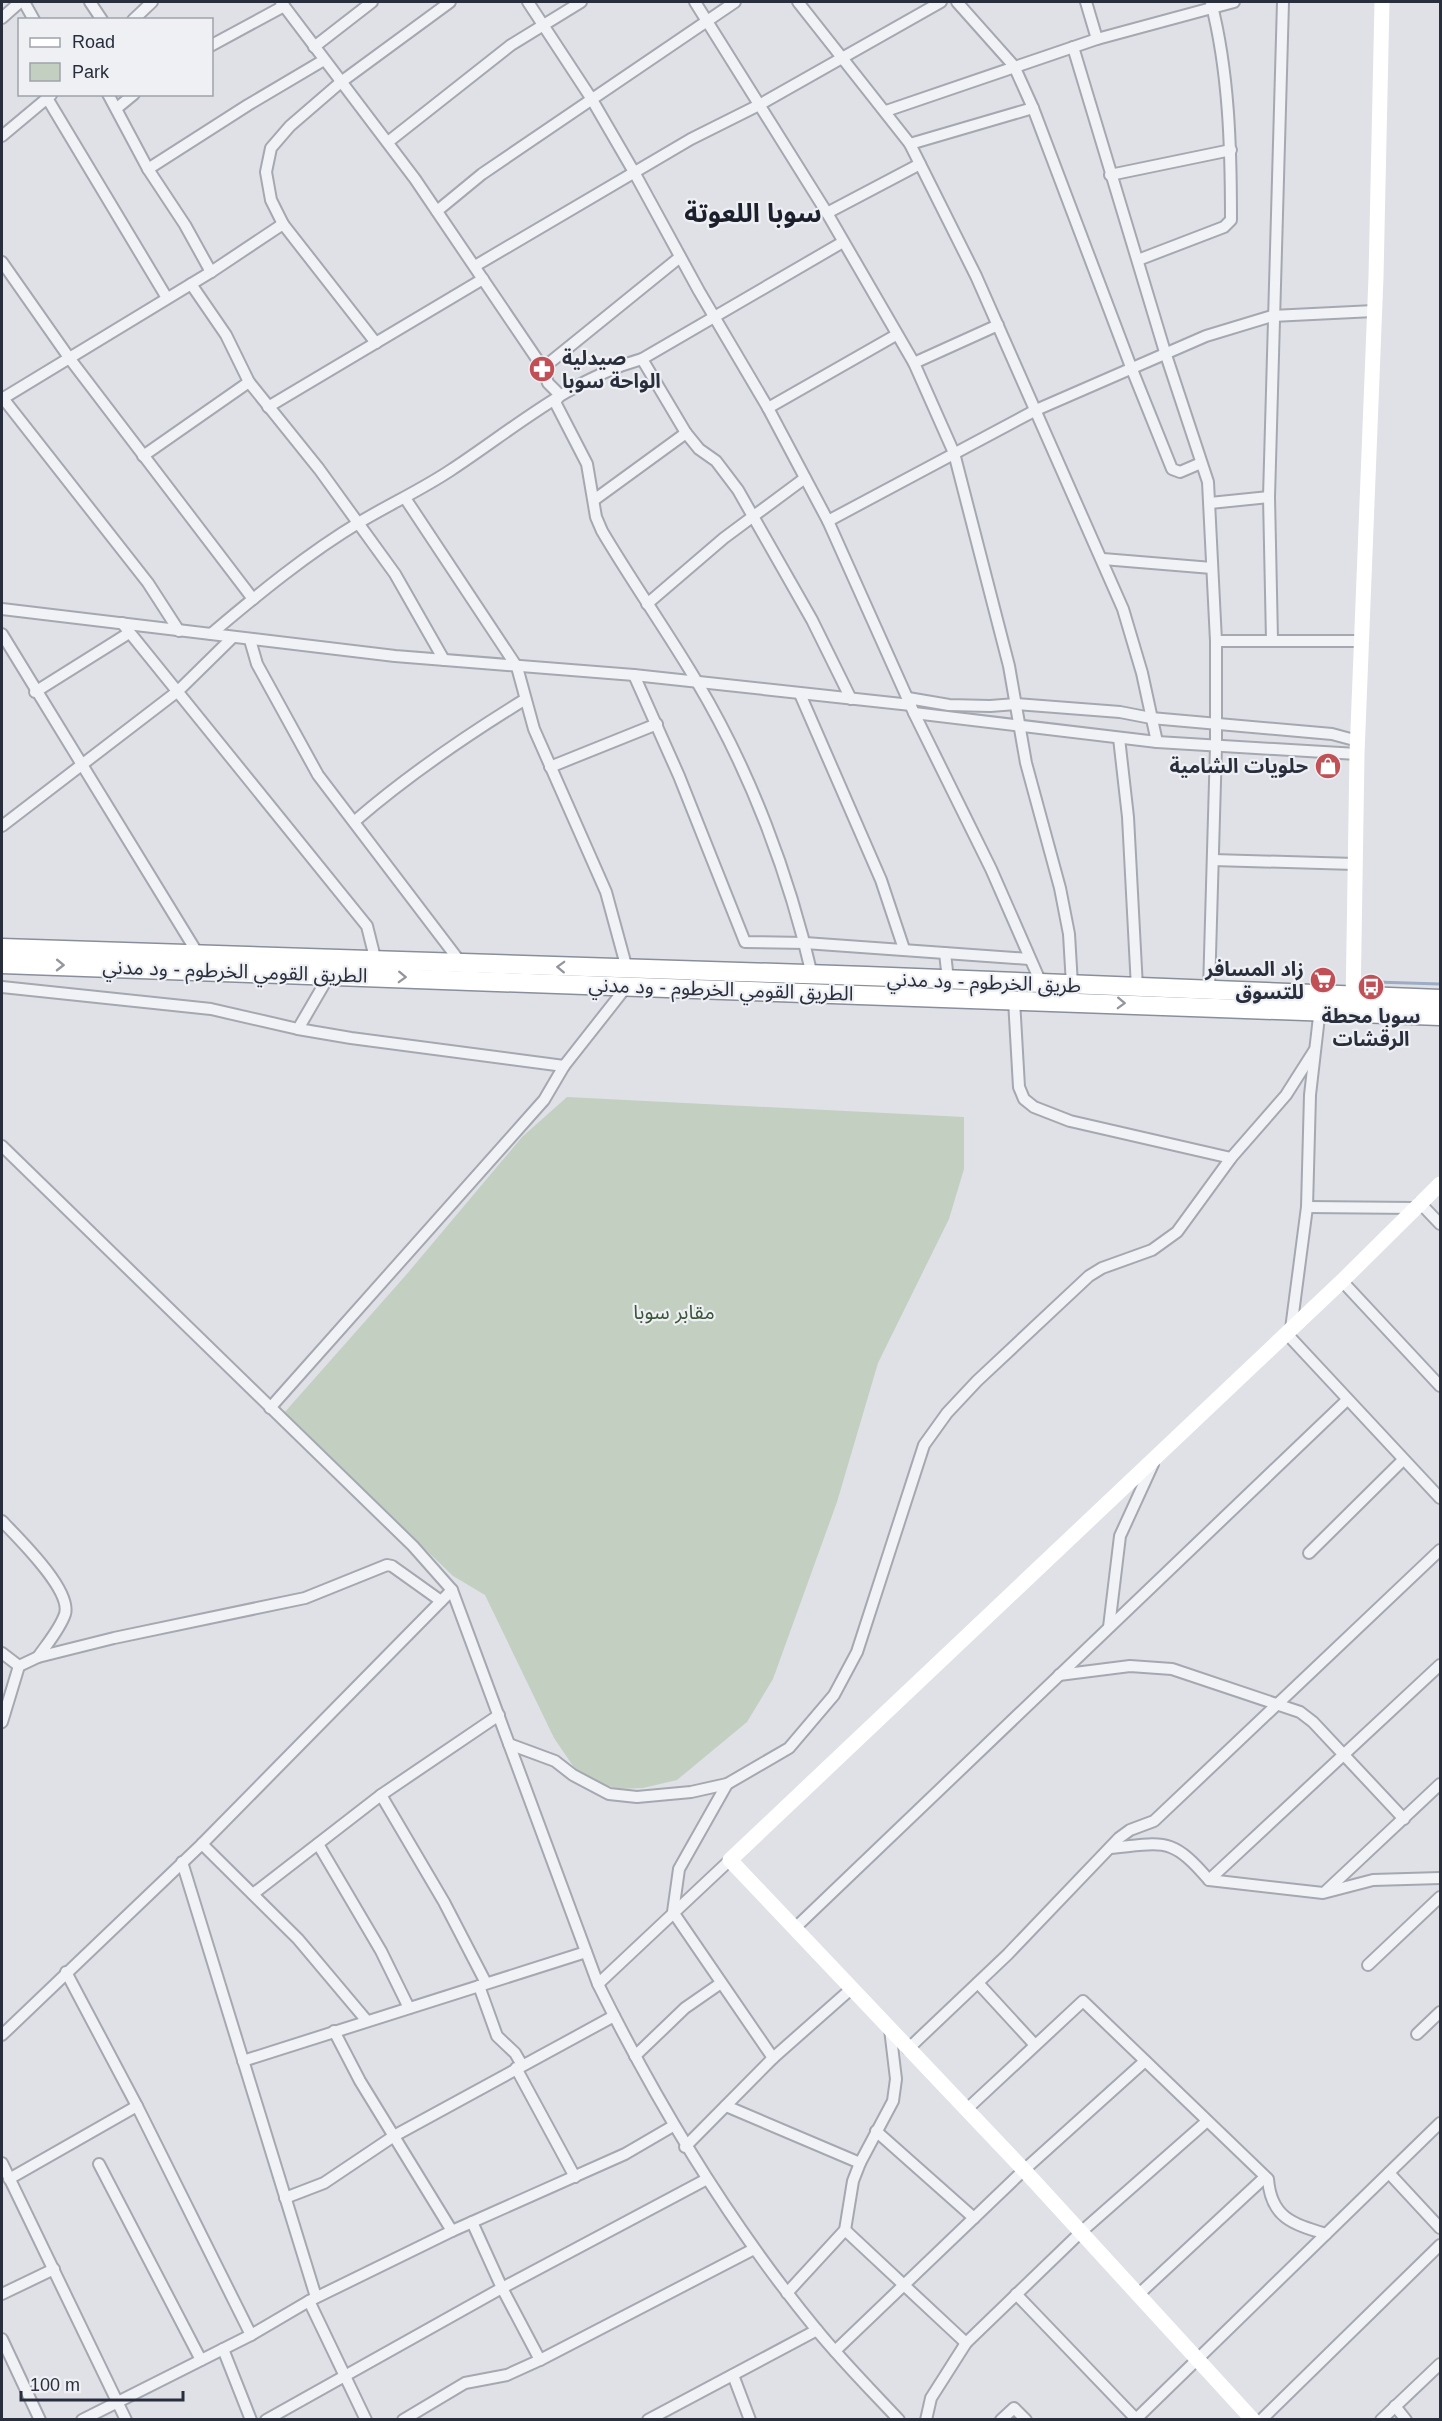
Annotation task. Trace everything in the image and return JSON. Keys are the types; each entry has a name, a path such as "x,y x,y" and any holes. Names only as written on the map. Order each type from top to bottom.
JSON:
{"highway":[{"name":"طريق الخرطوم - ود مدني","path":"2,948 461,963 627,978 812,975 1209,990 1320,1003"},
{"name":"الطريق القومي الخرطوم - ود مدني","path":"2,964 330,974 627,978 1014,1000 1320,1003 1440,1016"},
{"name":"الطريق القومي الخرطوم - ود مدني","path":"1353,1005 1440,999"}],"street":[{"path":"2,18 22,2 33,18"},
{"path":"90,2 101,18"},
{"path":"135,18 152,2"},
{"path":"314,47 372,2"},
{"path":"376,343 283,224 271,200 266,172 271,148 290,126 341,82 450,2"},
{"path":"528,2 591,98 634,172 680,257 768,408 828,520 911,705 991,869 1041,983"},
{"path":"388,142 511,45 543,23 581,2"},
{"path":"695,2 827,213 914,363 954,453 1016,704 1026,763 1060,888 1069,934 1072,985"},
{"path":"437,211 482,174 735,2"},
{"path":"798,2 886,111 910,144 920,164 998,325 1103,559 1123,609 1157,742"},
{"path":"475,266 634,172 759,105 941,2"},
{"path":"957,2 1014,66 1033,108 1172,469 1180,471 1201,463"},
{"path":"1086,2 1097,39"},
{"path":"886,111 1097,39 1212,4 1234,2"},
{"path":"1272,640 1269,496 1272,316 1283,2"},
{"path":"1353,1005 1357,747 1374,311 1382,2"},
{"path":"213,44 283,4 388,142 437,211 543,368 548,383 560,395"},
{"path":"1138,260 1229,224 1231,150 1224,75 1212,4"},
{"path":"1073,47 1110,175 1208,482 1216,641 1216,747 1209,990"},
{"path":"148,169 324,60"},
{"path":"2,136 49,96 167,298"},
{"path":"109,96 148,169 185,225 211,272"},
{"path":"117,108 132,96"},
{"path":"910,144 1033,108"},
{"path":"1110,175 1231,150"},
{"path":"827,213 920,164"},
{"path":"179,631 148,584 2,398 211,272 283,224"},
{"path":"211,634 253,599 359,522 405,498 560,395 619,365 642,359 843,242"},
{"path":"543,368 680,257"},
{"path":"2,262 70,359 253,599"},
{"path":"268,407 483,279"},
{"path":"191,284 226,335 249,382 359,522 395,574 444,660"},
{"path":"828,520 1036,410 1206,336 1272,316 1374,311"},
{"path":"914,363 998,325"},
{"path":"768,408 896,335"},
{"path":"642,359 686,433 699,449 716,462 754,516 851,699"},
{"path":"143,456 249,382"},
{"path":"560,395 555,402 587,464 602,531 697,681 751,792 805,942 812,975"},
{"path":"594,500 686,433"},
{"path":"647,604 754,516 805,478"},
{"path":"1210,502 1269,496"},
{"path":"270,1408 544,1100 564,1066 627,978 606,892 550,767 524,700 517,667 405,498"},
{"path":"1103,559 1212,568"},
{"path":"2,609 250,640 517,667 697,681 911,705 1019,725 1157,742 1216,747 1357,747"},
{"path":"122,624 367,926 376,962"},
{"path":"36,692 129,633"},
{"path":"2,634 81,767 167,900 198,954"},
{"path":"2,826 178,691 233,637"},
{"path":"250,640 257,664 318,775 461,963"},
{"path":"1216,641 1362,641"},
{"path":"634,675 657,724 745,942 805,942 1029,959"},
{"path":"800,694 881,880 904,949"},
{"path":"355,821 400,782 452,744 524,700"},
{"path":"911,705 1016,704 1120,712 1216,725 1251,725 1332,734 1357,747"},
{"path":"550,767 657,724"},
{"path":"1119,738 1128,817 1137,988"},
{"path":"1213,860 1355,864"},
{"path":"945,953 948,980"},
{"path":"298,1029 330,974"},
{"path":"2,987 211,1009 298,1029 564,1066"},
{"path":"1014,1000 1019,1087 1024,1099 1034,1107 1094,1128 1231,1158"},
{"path":"1320,1003 1314,1051 1306,1207 1289,1332 1347,1401 1440,1498"},
{"path":"509,1744 555,1761 573,1775 609,1794 637,1797 691,1792 727,1784 789,1748 834,1695 857,1652 924,1445 946,1413 1089,1276 1167,1242 1186,1222 1231,1158 1286,1095 1314,1051"},
{"path":"2,1146 413,1546 452,1590 598,1984 635,2056 685,2147 754,2248 817,2330 899,2420"},
{"path":"598,1984 1289,1332 1440,1184"},
{"path":"1306,1207 1418,1205 1440,1224"},
{"path":"1342,1281 1440,1386"},
{"path":"795,1928 1347,1401"},
{"path":"1109,1627 1120,1536 1157,1456"},
{"path":"1309,1552 1403,1460"},
{"path":"2,1521 26,1546 61,1592 66,1604 65,1614 38,1657"},
{"path":"908,2049 1059,1903 1110,1848 1130,1830 1154,1821 1440,1550"},
{"path":"2,1722 19,1666 38,1657 114,1638 306,1598 387,1565 392,1566 441,1601"},
{"path":"2,2035 202,1845 452,1590"},
{"path":"2,1653 19,1666"},
{"path":"1209,1880 1440,1665"},
{"path":"1059,1675 1130,1666 1172,1669 1299,1712 1313,1722 1404,1819"},
{"path":"253,1894 381,1795 499,1715"},
{"path":"727,1784 679,1869 673,1912 773,2058"},
{"path":"1323,1893 1440,1784"},
{"path":"381,1795 444,1902 482,1984 497,2036 519,2066 575,2177"},
{"path":"1110,1848 1164,1843 1188,1856 1209,1880 1323,1893 1373,1880 1440,1878"},
{"path":"318,1844 381,1951 409,2008"},
{"path":"202,1845 298,1939 367,2021"},
{"path":"730,1860 1024,2170 1253,2420"},
{"path":"182,1862 285,2198 312,2299 344,2376 366,2420"},
{"path":"1368,1965 1440,1897"},
{"path":"243,2061 586,1952"},
{"path":"66,1972 137,2106 251,2335"},
{"path":"635,2056 685,2008 721,1983"},
{"path":"978,1983 1035,2045"},
{"path":"685,2147 773,2058 851,1989"},
{"path":"967,2109 1083,2001 1264,2178 1268,2179 1273,2203 1286,2219 1326,2234"},
{"path":"1417,2034 1440,2012"},
{"path":"285,2198 330,2180 394,2136 614,2016"},
{"path":"787,2293 845,2230 853,2181 893,2101 896,2079 890,2029"},
{"path":"334,2031 452,2231"},
{"path":"835,2351 1024,2170 1145,2061"},
{"path":"9,2179 137,2106"},
{"path":"726,2106 860,2163"},
{"path":"926,2420 931,2398 966,2343 1081,2232 1206,2122"},
{"path":"1016,2294 1136,2419 1440,2123"},
{"path":"82,2420 251,2335 312,2299 452,2231 625,2154 674,2126"},
{"path":"876,2131 974,2218"},
{"path":"2,2163 126,2420"},
{"path":"99,2164 201,2360"},
{"path":"1389,2173 1440,2228"},
{"path":"1139,2294 1264,2178"},
{"path":"266,2420 502,2288 707,2179"},
{"path":"472,2222 502,2288 540,2360"},
{"path":"845,2230 966,2343"},
{"path":"1261,2420 1440,2245"},
{"path":"402,2420 465,2383 507,2374 540,2360 754,2248"},
{"path":"2,2294 54,2269"},
{"path":"648,2420 817,2330"},
{"path":"2,2339 40,2420"},
{"path":"223,2349 251,2420"},
{"path":"1380,2420 1440,2364"},
{"path":"733,2375 750,2420"},
{"path":"1395,2406 1406,2420"},
{"path":"1001,2420 1014,2408 1026,2420"}],"green space":[{"name":"مقابر سوبا","path":"567,1097 964,1117 964,1169 949,1219 878,1363 837,1502 773,1679 747,1722 677,1780 643,1788 618,1789 588,1779 573,1766 554,1738 485,1595 453,1576 284,1413 406,1275 522,1137"}],"waterway":[{"path":"1375,982 1440,984"}],"place":[{"name":"صيدلية الواحة سوبا","path":"542,369"},
{"name":"حلويات الشامية","path":"1328,766"},
{"name":"زاد المسافر للتسوق","path":"1323,980"},
{"name":"سوبا محطة الرقشات","path":"1371,987"}],"district":[{"name":"سوبا اللعوتة","path":"753,213"}]}
